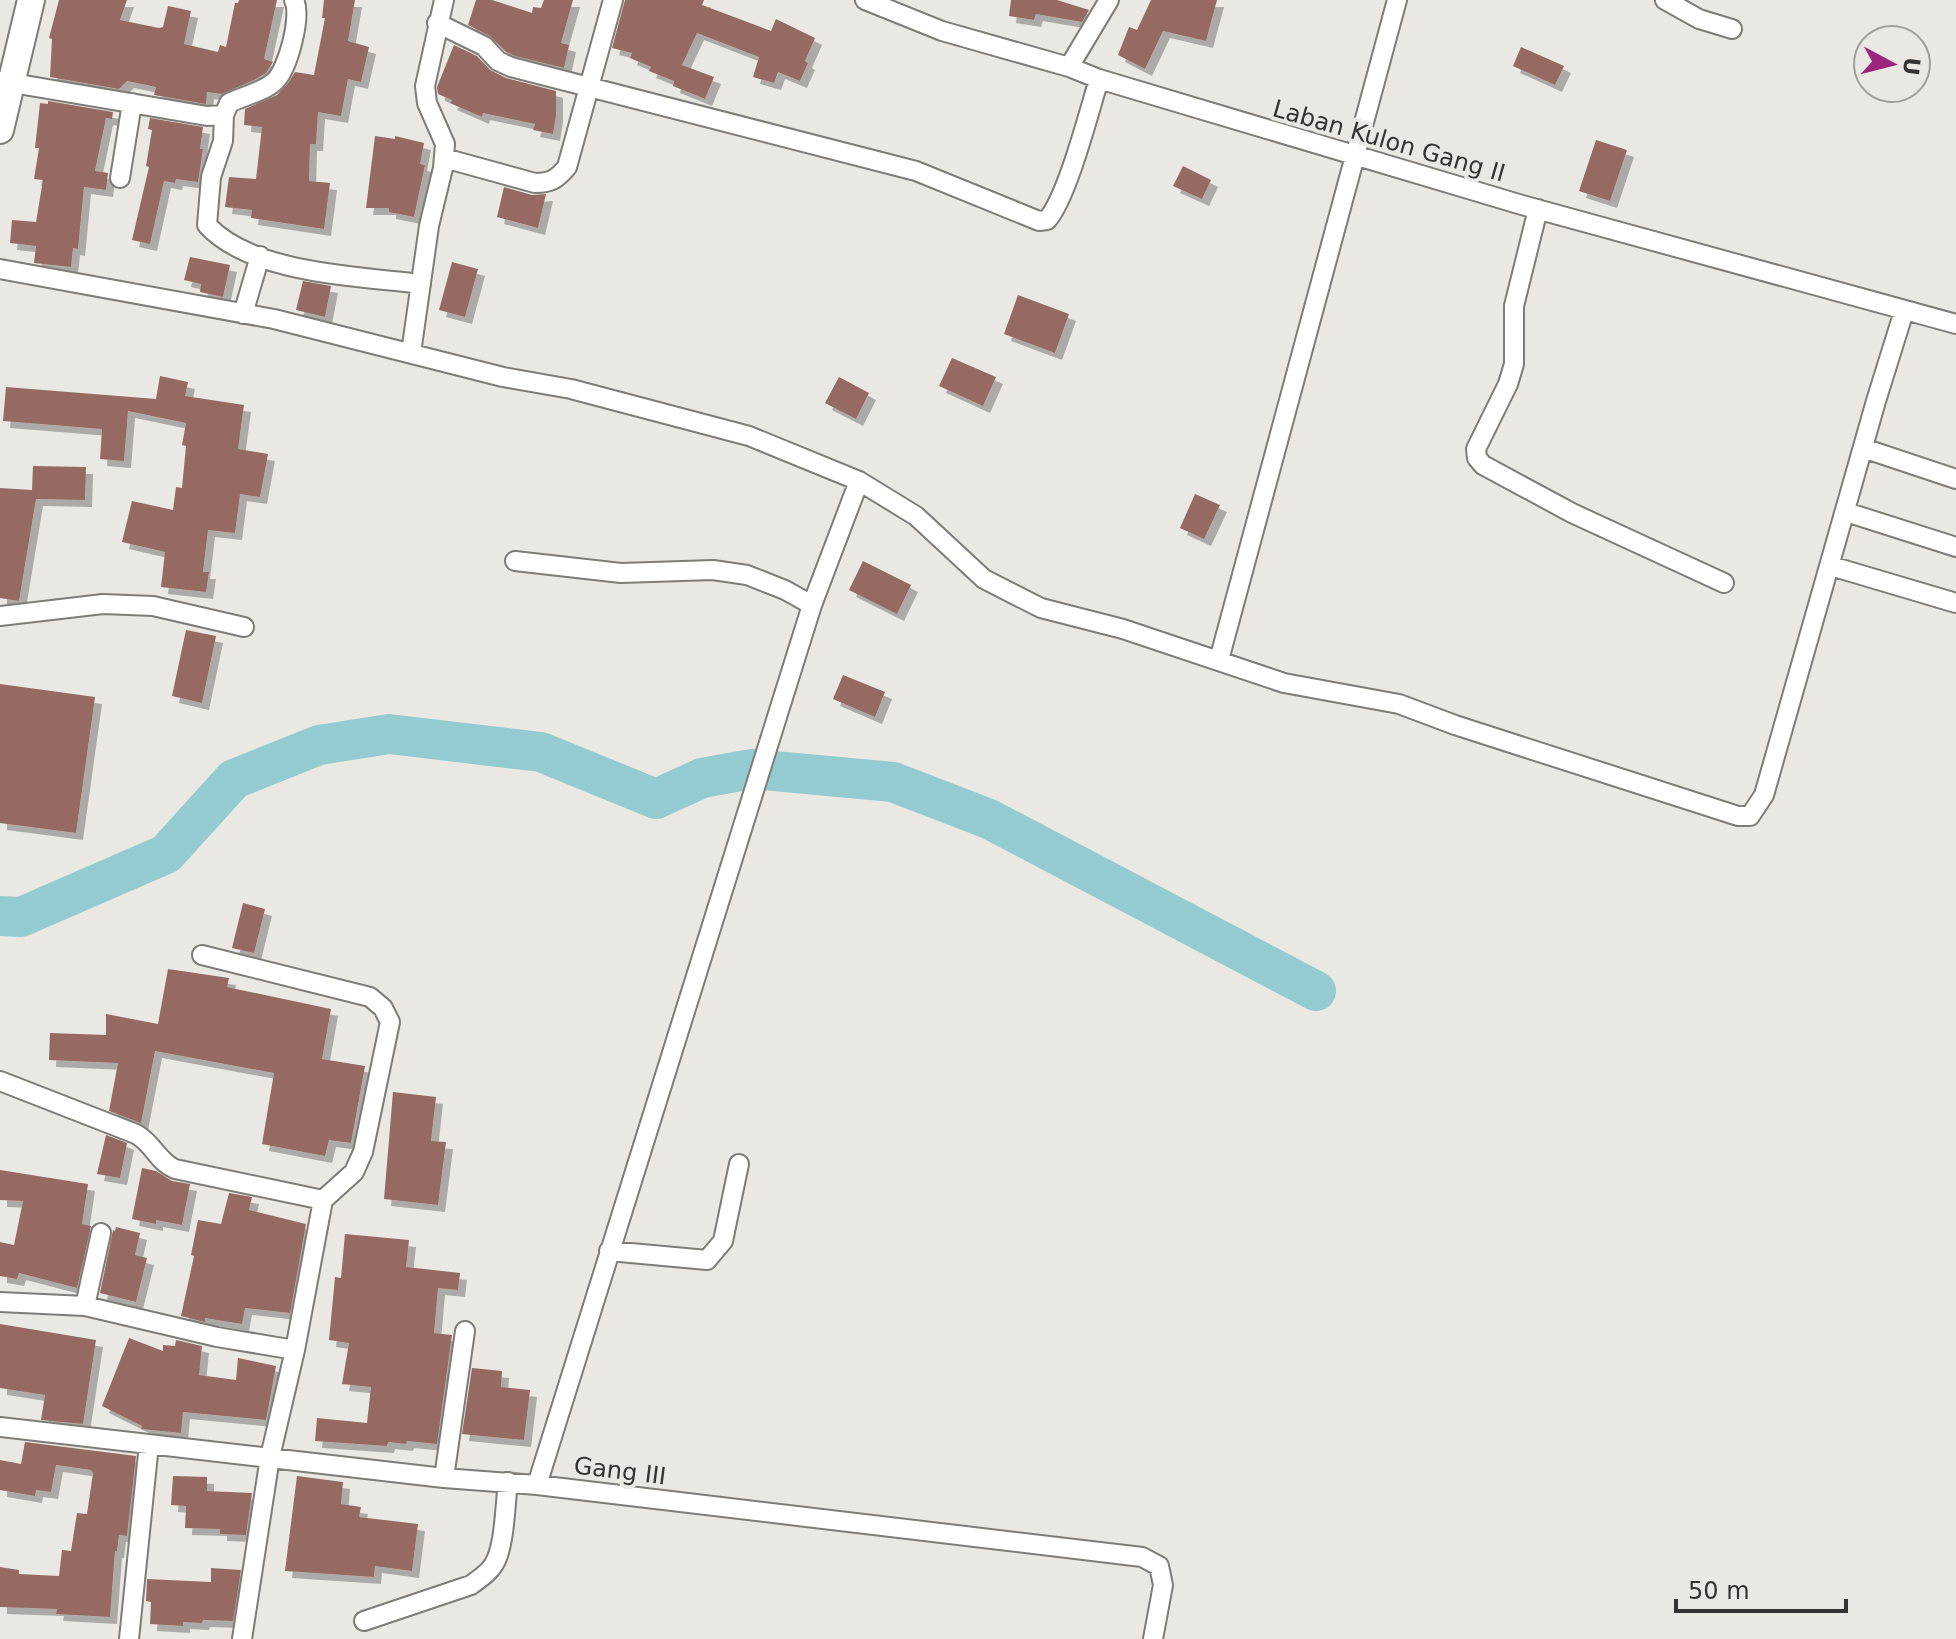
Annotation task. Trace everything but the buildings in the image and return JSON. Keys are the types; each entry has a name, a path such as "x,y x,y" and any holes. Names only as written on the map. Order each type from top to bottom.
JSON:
{"main road":[{"path":"0,130 5,82 31,0"}],"street":[{"path":"294,0 298,17 282,72 276,81 266,87 229,103 224,115 223,141 211,177 207,225 216,235 241,250 260,256 304,268 421,284"},
{"path":"411,353 429,226 444,158 445,144 427,103 425,86 444,0"},
{"path":"444,158 512,177 549,183 567,167 613,0"},
{"name":"Laban Kulon Gang II","path":"867,0 942,31 1069,67 1099,79 1356,157 1956,324"},
{"path":"1069,67 1109,0"},
{"path":"1219,660 1397,0"},
{"path":"1665,0 1699,19 1732,29"},
{"path":"437,23 484,46 498,61 511,67 916,171 1039,221 1047,220 1052,214 1070,171 1099,79"},
{"path":"5,82 207,116 224,115"},
{"path":"120,178 132,103"},
{"path":"1538,209 1514,306 1514,364 1508,384 1476,449 1477,458 1483,465 1572,513 1724,583"},
{"path":"243,314 260,256"},
{"path":"0,269 243,314 503,377 571,389 749,436 859,481 916,516 984,579 1041,608 1123,629 1284,683 1399,704 1726,813 1750,816 1764,795 1904,311"},
{"path":"1863,448 1956,479"},
{"path":"537,1485 812,605 859,481"},
{"path":"1846,512 1956,547"},
{"path":"515,561 621,573 713,570 747,575 812,605"},
{"path":"1831,566 1956,603"},
{"path":"0,616 103,604 153,606 244,627"},
{"path":"202,955 370,997 383,1008 390,1022 363,1152 354,1172 323,1200 295,1350 270,1457 242,1639"},
{"path":"0,1081 136,1134 153,1145 168,1166 175,1169 323,1200"},
{"path":"609,1251 707,1260 723,1241 739,1164"},
{"path":"85,1306 101,1233"},
{"path":"0,1302 85,1306 217,1337 295,1350"},
{"path":"444,1478 465,1331"},
{"name":"Gang III","path":"0,1427 444,1478 537,1485 1142,1557 1159,1566 1163,1585 1153,1639"},
{"path":"129,1639 149,1444"},
{"path":"364,1621 471,1585 484,1575 494,1564 499,1549 508,1482"}],"waterway":[{"path":"0,916 21,917 166,854 234,779 319,745 389,734 541,752 656,799 702,778 752,769 893,782 989,819 1316,991"}]}
